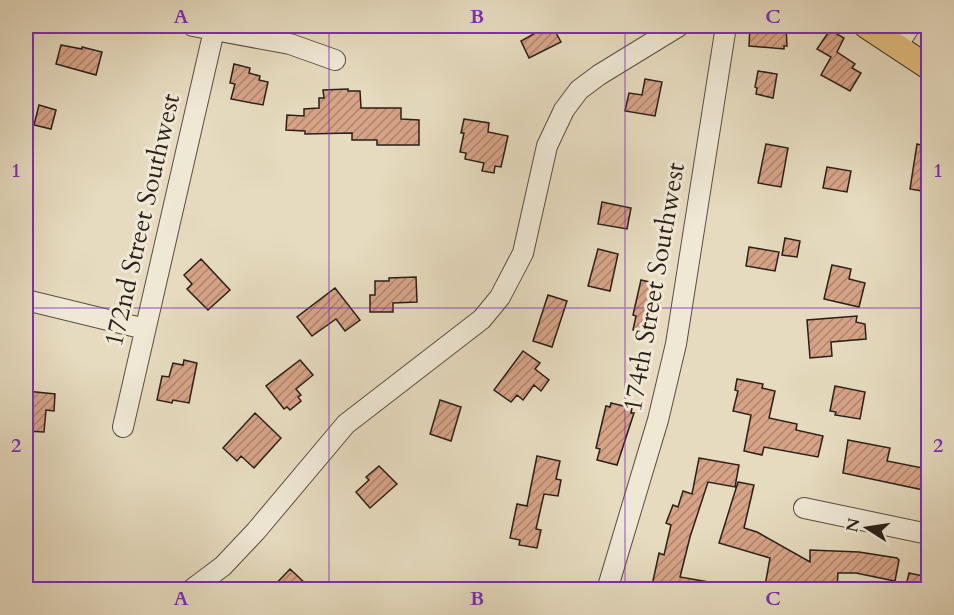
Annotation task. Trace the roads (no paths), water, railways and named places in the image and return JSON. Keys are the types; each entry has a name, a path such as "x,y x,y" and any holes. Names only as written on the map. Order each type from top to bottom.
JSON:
{"main road":[{"path":"866,26 928,67"}],"street":[{"path":"193,26 214,28 290,44 335,60"},
{"path":"191,590 223,566 256,531 346,424 482,319 500,297 524,253 547,146 564,110 579,90 599,75 679,26"},
{"name":"174th Street Southwest","path":"607,590 658,420 676,344 726,26"},
{"path":"897,45 910,26"},
{"name":"172nd Street Southwest","path":"123,427 214,28"},
{"path":"26,300 145,328"},
{"path":"804,508 928,534"}]}
